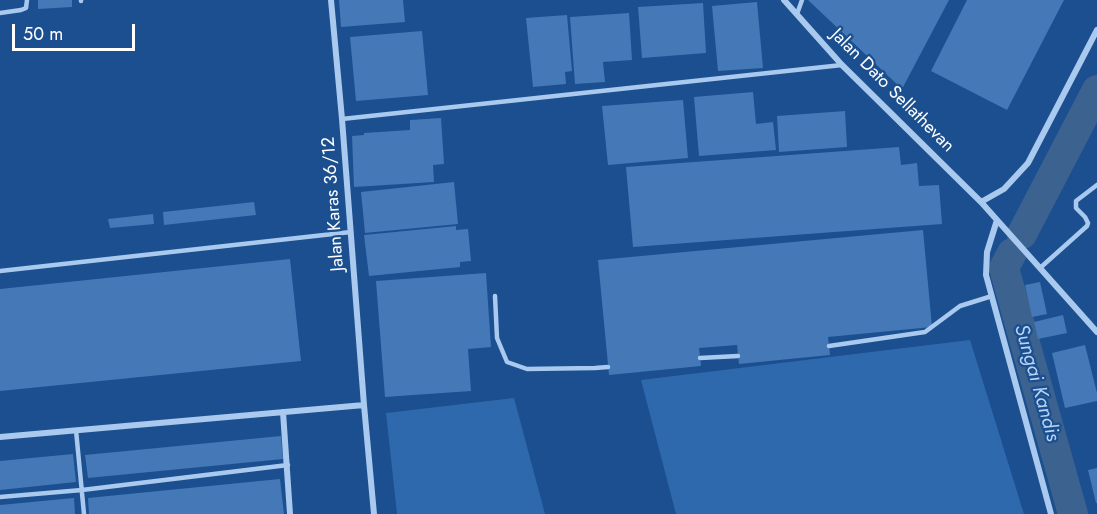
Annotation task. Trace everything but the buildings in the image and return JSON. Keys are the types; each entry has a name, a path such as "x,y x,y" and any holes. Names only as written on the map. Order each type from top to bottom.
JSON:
{"street":[{"name":"Jalan Karas 36/12","path":"331,0 374,514"},
{"name":"Jalan Dato Sellathevan","path":"784,0 842,65 981,202 1097,332"},
{"path":"981,202 1004,189 1028,163 1097,30"},
{"path":"997,220 987,252 987,275 1051,514"},
{"path":"0,437 364,405"},
{"path":"283,412 290,514"}],"lane":[{"path":"0,13 26,8 27,0"},
{"path":"797,14 802,0"},
{"path":"342,119 842,65"},
{"path":"1040,268 1087,226 1085,217 1076,208 1076,201 1097,184"},
{"path":"0,271 351,232"},
{"path":"495,296 497,338 507,362 527,369 608,367"},
{"path":"829,346 925,332 960,306 992,296"},
{"path":"700,358 738,356"},
{"path":"76,430 84,514"},
{"path":"0,497 82,490 288,465"}],"shaded area":[{"path":"970,340 1024,514 676,514 641,380"},
{"path":"514,398 545,514 397,514 386,413"}],"waterway":[{"name":"Sungai Kandis","path":"1022,234 1097,90"},
{"name":"Sungai Kandis","path":"1012,253 1004,268 1073,514"}]}
